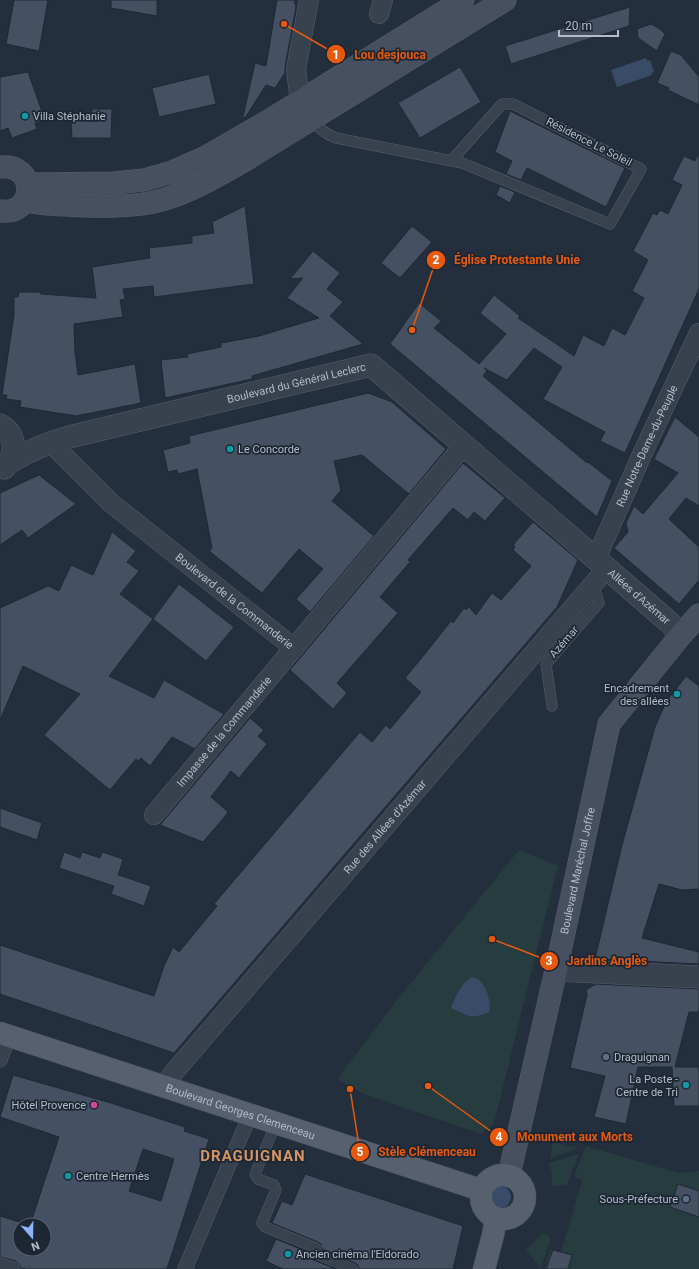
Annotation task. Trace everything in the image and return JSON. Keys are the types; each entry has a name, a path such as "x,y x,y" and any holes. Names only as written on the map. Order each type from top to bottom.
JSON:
{"main road":[{"path":"26,192 50,205 113,207 137,205 162,200 213,178 242,162 306,110 463,0"},
{"path":"306,110 505,0"},
{"path":"0,167 7,166 20,172 25,177 26,192 20,207 13,210 0,211"},
{"name":"Boulevard Maréchal Joffre","path":"509,1175 556,970 609,724 681,635 699,616"},
{"name":"Boulevard Georges Clemenceau","path":"4,1035 481,1190"},
{"path":"500,1174 509,1175 517,1179 523,1186 525,1203 514,1217 505,1219 496,1218 489,1215 484,1210 481,1204 481,1190 485,1182 492,1177 500,1174"},
{"path":"484,1269 496,1218"}],"street":[{"path":"306,110 296,69 309,0"},
{"name":"Rue Notre-Dame-du-Peuple","path":"602,564 644,450 699,333"},
{"name":"Boulevard du Général Leclerc","path":"5,467 31,450 50,442 371,365 602,564"},
{"path":"5,430 14,446 12,457 5,467"},
{"name":"Boulevard du Général Leclerc","path":"5,430 12,438 50,442"},
{"name":"Boulevard de la Commanderie","path":"50,442 111,503 294,648 464,445"},
{"name":"Rue des Allées d'Azémar","path":"163,1087 175,1071 593,585 602,564"},
{"name":"Allées d'Azémar","path":"602,564 670,623 681,635"},
{"name":"Impasse de la Commanderie","path":"154,815 294,648"},
{"path":"556,970 699,977"},
{"path":"0,1060 4,1035"},
{"path":"188,1262 250,1115"},
{"path":"0,1265 13,1269"}],"lane":[{"name":"Résidence Le Soleil","path":"306,110 318,128 336,138 462,163 610,224 641,169 513,104 502,104 452,160"},
{"name":"Azémar","path":"552,706 546,664 599,603 593,585"},
{"path":"276,1124 255,1174 258,1179 274,1185 276,1190 262,1223 265,1226 316,1248 314,1253 353,1269"}],"green space":[{"path":"519,850 558,866 494,1123 481,1134 364,1094 337,1079 393,1005"},
{"path":"553,1142 579,1148 550,1159"},
{"name":"Sous-Préfecture","path":"586,1146 678,1173 699,1171 699,1269 544,1269 550,1249 561,1252 582,1181 574,1176"},
{"path":"579,1154 567,1185 552,1186 552,1174 549,1163"},
{"path":"542,1233 551,1237 541,1269 526,1250"}],"water":[{"path":"646,58 647,61 650,60 654,72 651,73 652,75 617,87 611,70"},
{"path":"472,977 478,979 484,985 490,1004 489,1012 478,1016 466,1015 451,1008 461,987"},
{"path":"500,1186 508,1189 511,1197 508,1205 500,1208 492,1205 489,1197 492,1189"}],"building":[{"path":"14,0 48,0 39,51 6,44"},
{"path":"111,0 157,0 157,16 111,8"},
{"path":"277,0 294,0 296,7 285,73 275,88 266,85 245,118 243,117 255,63 266,66"},
{"path":"630,7 629,26 511,64 505,46"},
{"path":"651,24 665,34 657,51 638,38 637,29"},
{"path":"671,51 681,55 699,77 699,105 657,83"},
{"path":"460,67 481,102 420,138 398,103"},
{"name":"Villa Stéphanie","path":"28,72 45,120 35,123 37,129 12,138 8,128 0,131 0,77"},
{"path":"209,74 216,104 159,117 152,88"},
{"path":"92,109 112,109 111,138 72,138 71,118 92,117"},
{"path":"510,111 625,168 606,207 527,168 521,180 506,174 512,161 495,152"},
{"path":"699,152 699,289 625,453 600,441 605,432 543,399 562,367 534,348 507,380 484,368 487,370 483,376 587,463 588,462 612,481 597,517 390,344 419,303 441,321 434,328 479,364 506,334 480,313 494,295 520,316 518,318 574,356 583,335 604,346 612,328 625,335 644,298 632,291 648,260 633,251 653,213 657,215 660,210 668,214 682,185 672,180 684,156 695,161"},
{"path":"500,186 515,192 510,203 496,195"},
{"path":"245,206 254,284 154,297 153,286 123,289 125,299 120,300 123,317 74,324 78,375 135,364 141,403 76,416 20,407 21,401 6,399 7,395 2,395 14,315 14,297 18,297 19,292 40,292 41,294 96,298 92,267 150,258 149,248 192,243 192,236 214,233 212,222"},
{"path":"412,226 432,242 400,278 381,263"},
{"path":"313,251 340,273 327,289 343,302 330,316 363,344 252,376 252,379 165,398 161,360 188,357 187,354 221,347 221,343 259,336 319,318 287,298 303,278 290,279"},
{"path":"368,393 392,402 446,449 409,494 362,455 334,461 341,490 332,501 374,536 310,612 296,599 323,569 299,549 262,593 209,551 212,548 197,469 178,474 177,470 168,472 163,450 190,443 189,436"},
{"path":"675,417 699,437 699,506 686,498 669,519 699,547 699,580 679,604 614,548 628,532 626,523 634,506 643,514 678,473 654,459"},
{"path":"463,463 505,498 485,521 474,512 468,520 453,508 408,560 410,562 380,597 398,613 337,683 347,693 333,709 290,670"},
{"path":"39,475 76,504 28,538 22,530 0,545 0,493"},
{"path":"533,522 578,560 557,607 174,1053 0,994 0,945 154,996 164,966 173,947 179,952 217,906 214,904 360,732 372,742 386,725 390,729 421,692 405,678 451,621 453,623 464,608 466,610 469,607 476,615 492,593 501,600 531,566 513,550 515,547 513,545"},
{"path":"112,532 136,551 127,562 139,571 120,594 153,619 109,676 154,698 164,680 224,714 195,749 172,737 150,766 141,758 138,761 136,759 110,790 44,735 80,694 23,666 0,720 0,608 48,586 59,591 71,565 93,575"},
{"path":"179,584 234,627 206,661 153,619"},
{"path":"686,676 699,686 699,889 682,890 659,884 642,938 699,952 699,964 595,959 622,845 655,727 666,702"},
{"path":"250,718 264,730 258,736 267,744 239,778 231,771 211,797 228,812 222,820 203,842 160,825"},
{"path":"0,808 42,823 37,840 0,827"},
{"path":"64,852 80,858 82,852 100,858 102,852 123,859 118,876 119,875 151,886 144,906 111,894 114,886 59,868"},
{"name":"Draguignan","path":"596,984 699,989 699,1012 689,1012 675,1067 699,1067 699,1106 674,1106 672,1067 638,1067 626,1124 594,1117 605,1076 570,1068 587,995 586,990"},
{"path":"13,1075 111,1103 185,1127 184,1131 209,1139 167,1269 26,1269 21,1268 16,1261 0,1257 0,1216 12,1220 12,1257 52,1257 52,1217 33,1217 59,1137 0,1117","holes":["143,1149 174,1159 161,1201 129,1191"]},
{"path":"305,1174 463,1226 453,1269 359,1269 358,1265 355,1263 322,1249 321,1244 318,1242 272,1223 282,1201 292,1205"},
{"name":"Sous-Préfecture","path":"678,1184 699,1191 699,1217 670,1207"},
{"name":"Ancien cinéma l'Eldorado","path":"276,1239 308,1252 311,1259 336,1269 283,1269 266,1261"},
{"path":"553,1250 572,1255 568,1269 546,1269"}],"place":[{"name":"Lou desjouca","path":"284,24"},
{"name":"Villa Stéphanie","path":"25,116"},
{"name":"Église Protestante Unie","path":"412,330"},
{"name":"Le Concorde","path":"230,449"},
{"name":"Encadrement des allées","path":"677,694"},
{"name":"Jardins Anglès","path":"492,939"},
{"name":"Draguignan","path":"606,1057"},
{"name":"La Poste - Centre de Tri","path":"686,1085"},
{"name":"Monument aux Morts","path":"428,1086"},
{"name":"Stèle Clémenceau","path":"350,1089"},
{"name":"Hôtel Provence","path":"94,1105"},
{"name":"Centre Hermès","path":"68,1176"},
{"name":"Sous-Préfecture","path":"686,1199"},
{"name":"Ancien cinéma l'Eldorado","path":"288,1254"}],"district":[{"name":"DRAGUIGNAN","path":"253,1156"}]}
